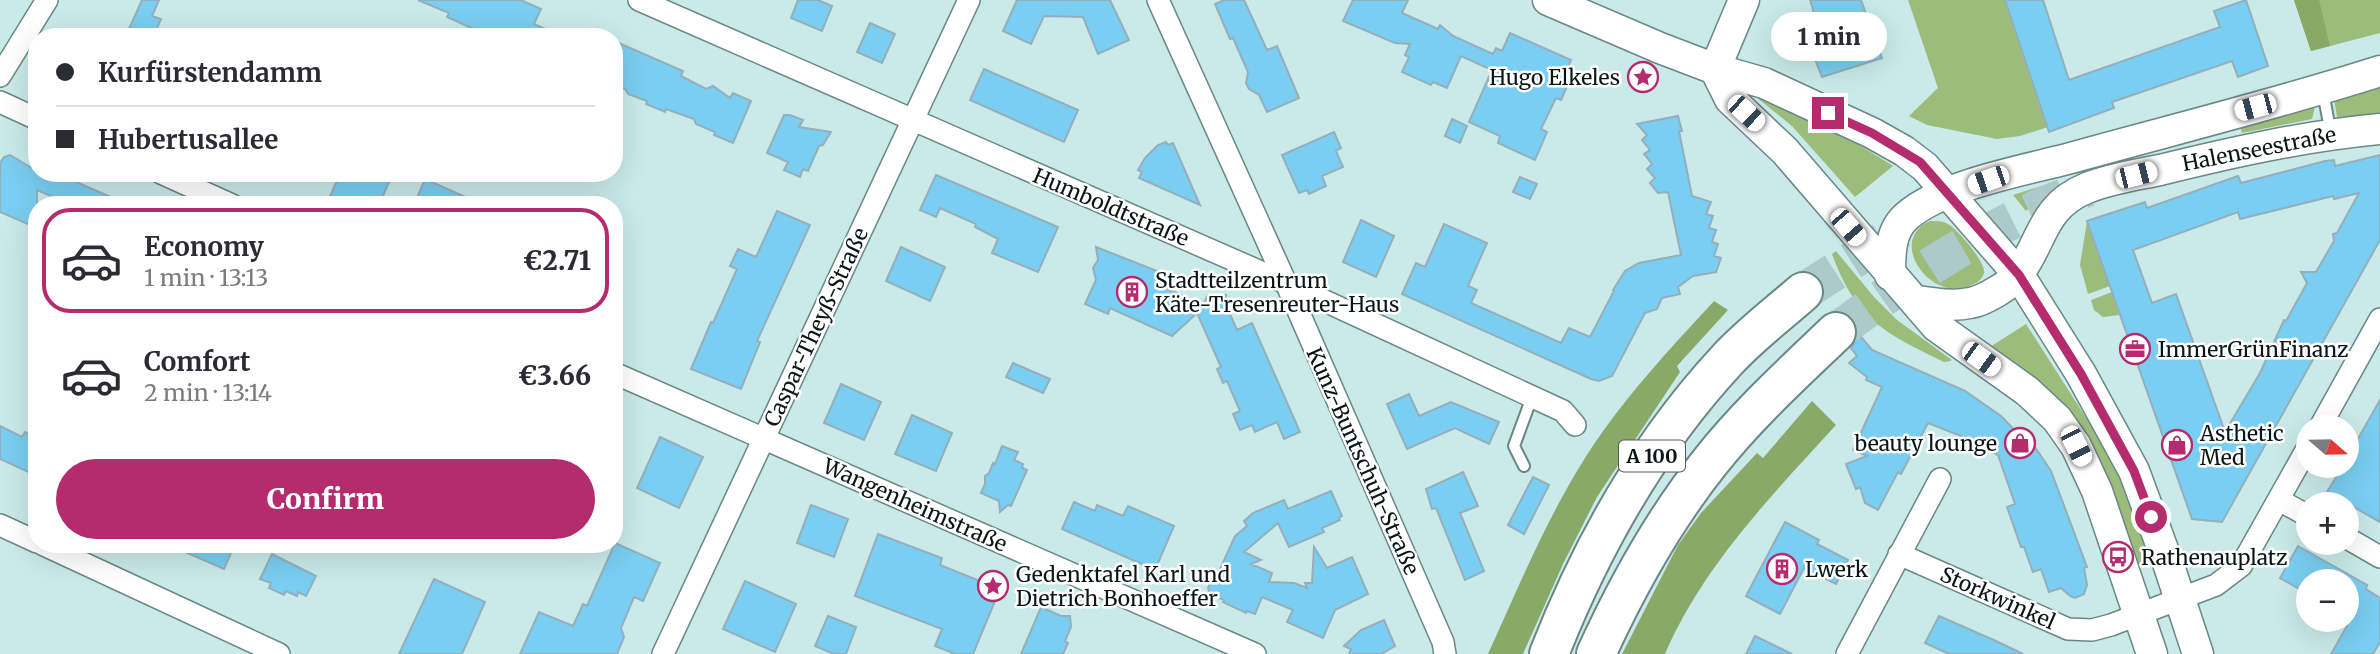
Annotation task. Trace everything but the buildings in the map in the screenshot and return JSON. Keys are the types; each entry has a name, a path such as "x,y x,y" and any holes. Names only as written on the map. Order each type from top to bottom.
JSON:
{"highway":[{"name":"A 100","path":"1549,654 1588,566 1611,523 1629,490 1672,426 1728,358 1803,292"},
{"name":"A 100","path":"1596,654 1629,585 1669,517 1710,461 1762,403 1836,332"}],"main road":[{"path":"1548,0 1660,48 1715,69 1764,83 1872,133 1920,162 2019,275 2081,374 2134,471 2198,654"},
{"path":"1744,0 1715,69 1730,99 1785,151 1936,327 2026,391 2057,419 2076,446 2097,491 2152,654"},
{"name":"Halenseestraße","path":"1950,194 1988,180 2380,71"},
{"name":"Halenseestraße","path":"2019,275 2044,225 2056,209 2087,187 2235,151 2331,134 2380,129"},
{"path":"1890,275 1895,231 1905,218 1927,202 1950,194"},
{"path":"1916,301 1972,303 1992,294 2019,275"}],"street":[{"path":"30,28 47,0"},
{"name":"Humboldtstraße","path":"639,0 1286,283 1563,411 1575,425"},
{"name":"Caspar-Theyß-Straße","path":"663,654 969,0"},
{"name":"Kunz-Buntschuh-Straße","path":"1158,0 1286,283 1443,642 1445,654"},
{"path":"0,76 28,31"},
{"path":"0,102 28,115"},
{"path":"180,182 212,196"},
{"path":"2326,415 2380,319"},
{"name":"Wangenheimstraße","path":"623,377 1255,654"},
{"name":"Storkwinkel","path":"1899,554 2068,629 2092,630 2216,585 2241,566 2296,469"},
{"path":"1847,654 1940,479"},
{"path":"2279,499 2296,509"},
{"path":"0,525 28,538"},
{"path":"2359,545 2380,557"},
{"path":"61,553 279,654"}],"lane":[{"path":"2322,89 2331,134"},
{"path":"1524,466 1514,446 1532,397"}],"green space":[{"path":"1908,0 2005,0 2048,127 2020,136 1997,139 1927,125 1909,116 1938,88"},
{"path":"2294,0 2380,0 2380,33 2311,51"},
{"path":"2294,0 2319,0 2330,46 2311,51"},
{"path":"2380,85 2380,114 2337,117 2334,99"},
{"path":"1746,89 1850,139 1893,166 1855,197 1792,126"},
{"path":"2312,105 2315,107 2312,119 2242,133 2240,126"},
{"path":"2051,183 2053,187 2026,211 2013,195"},
{"path":"1930,221 1946,223 1969,245 1983,268 1984,273 1979,281 1958,289 1943,287 1919,268 1913,255 1912,242 1917,230"},
{"path":"2087,221 2110,286 2088,294 2080,265"},
{"path":"1836,251 1897,320 1952,360 1944,362 1905,342 1862,310 1841,276 1832,254"},
{"path":"2112,292 2119,315 2103,317 2094,310 2091,300"},
{"path":"1714,301 1728,310 1677,366 1680,372 1597,497 1563,564 1523,654 1488,654 1545,530 1585,458 1630,396"},
{"path":"2026,324 2110,455 2150,560 2136,565 2044,387 1990,347"},
{"path":"1812,401 1836,425 1764,505 1719,561 1681,622 1665,654 1622,654 1678,545 1701,513 1757,453 1763,458"}],"tunnel":[{"path":"1836,332 1956,251 2021,216 2088,188"},
{"path":"1803,292 1900,230"}],"place":[{"name":"Hugo Elkeles","path":"1643,77"},
{"name":"Stadtteilzentrum Käte-Tresenreuter-Haus","path":"1132,292"},
{"name":"ImmerGrünFinanz","path":"2135,349"},
{"name":"beauty lounge","path":"2020,443"},
{"name":"Asthetic Med","path":"2177,445"},
{"name":"Rathenauplatz","path":"2118,557"},
{"name":"Lwerk","path":"1782,569"},
{"name":"Gedenktafel Karl und Dietrich Bonhoeffer","path":"993,586"}],"route":[{"path":"1828,113 1872,133 1920,162 2019,275 2081,374 2134,471 2151,517"}]}
